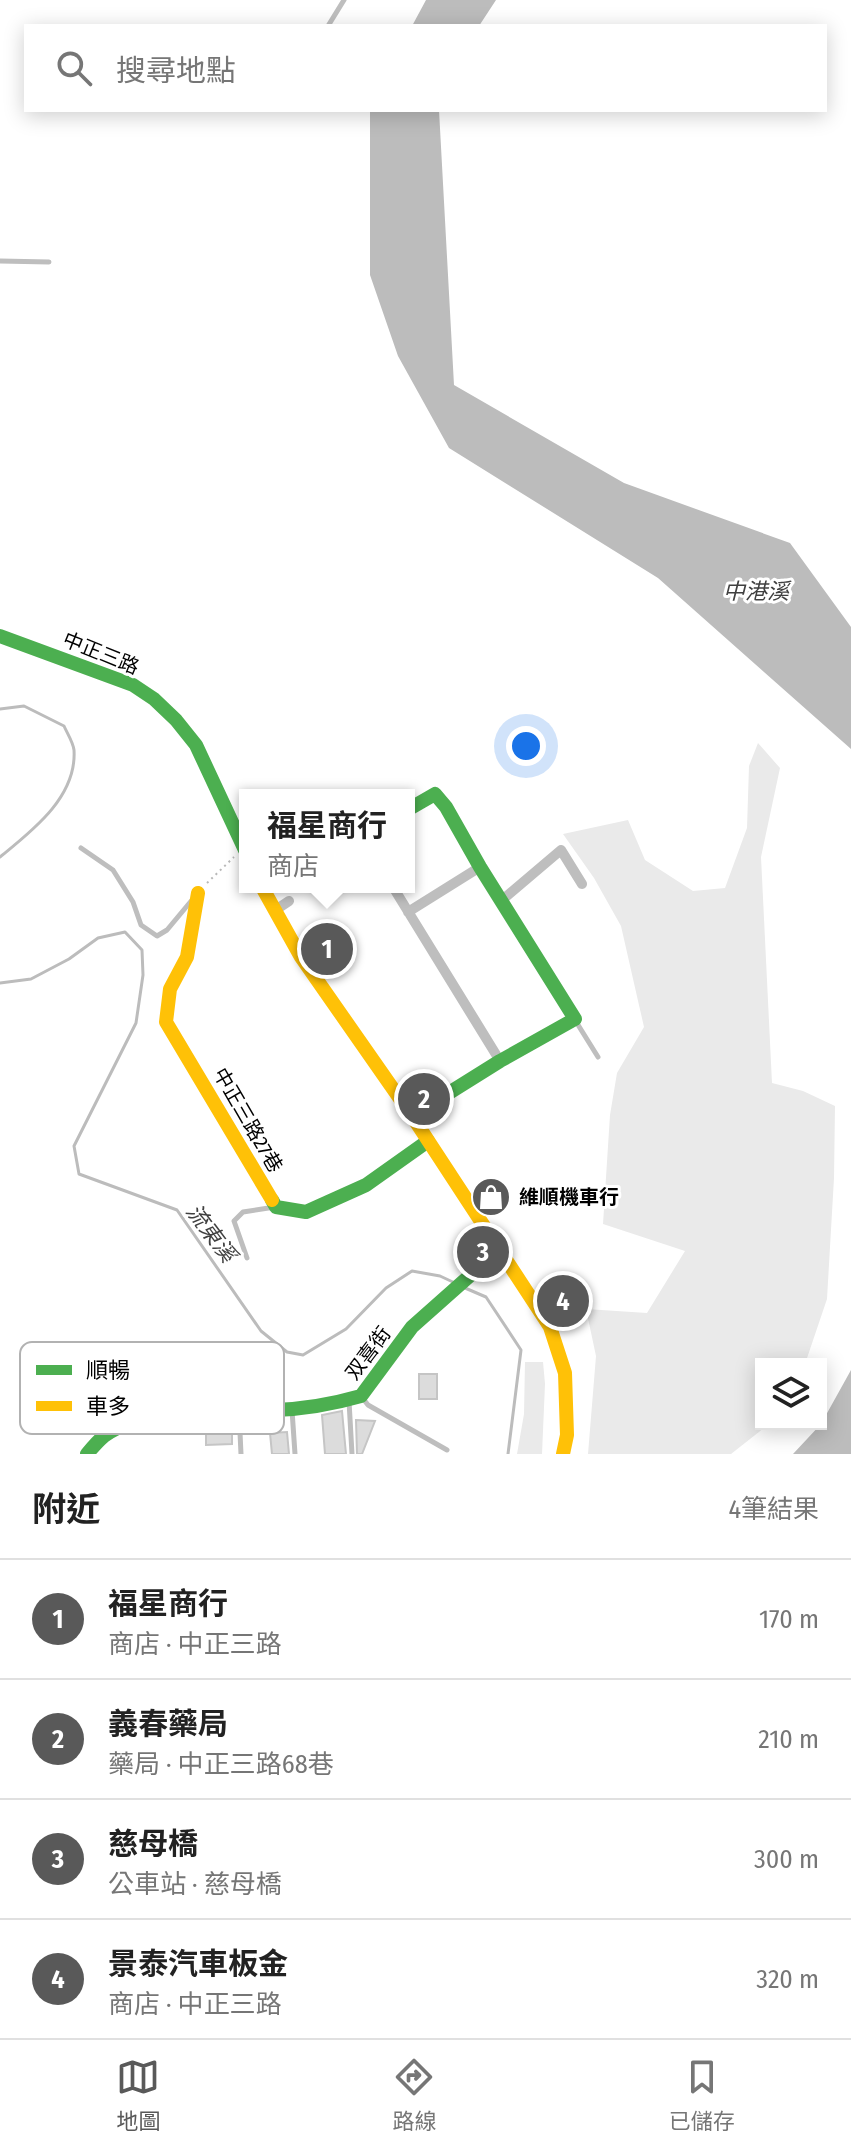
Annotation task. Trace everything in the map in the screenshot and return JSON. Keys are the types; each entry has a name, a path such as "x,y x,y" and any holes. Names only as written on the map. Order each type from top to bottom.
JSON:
{"street":[{"name":"中正三路","path":"0,636 133,685 154,699 196,745 239,836"},
{"path":"412,1116 575,1019 446,807 435,794 415,806"},
{"path":"501,901 561,850 582,884"},
{"path":"408,912 480,867"},
{"name":"中正三路27巷","path":"198,893 187,957 170,989 166,1022 276,1207"},
{"path":"265,893 301,957 501,1248 550,1327 565,1373 567,1435 563,1454"},
{"path":"397,893 500,1061"},
{"path":"274,911 289,901"},
{"path":"276,1207 306,1212 366,1185 428,1141"},
{"name":"双喜街","path":"284,1409 355,1398 412,1327 501,1248"},
{"name":"双喜街","path":"87,1454 91,1447 109,1434"}],"lane":[{"path":"329,24 344,0"},
{"path":"0,261 49,262"},
{"path":"81,848 113,870 133,902 141,925 157,936 167,930 198,893"},
{"path":"575,1019 598,1057"},
{"path":"247,1258 234,1221 243,1212 276,1207"},
{"path":"352,1454 355,1398 447,1450"},
{"path":"292,1409 295,1454"},
{"path":"240,1434 241,1454"}],"path":[{"path":"198,893 239,855"}],"shaded area":[{"path":"758,743 780,768 761,857 772,1083 803,1091 835,1106 827,1299 807,1358 755,1358 755,1430 761,1430 731,1454 588,1454 596,1356 586,1309 647,1313 685,1251 603,1224 610,1115 617,1073 644,1027 621,926 594,878 563,834 628,820 645,860 693,891 725,888 747,828 749,766"},
{"path":"525,1362 543,1362 542,1454 517,1454 524,1414"}],"water":[{"path":"426,0 496,0 480,24 413,24"},
{"name":"中港溪","path":"370,112 439,112 454,385 624,483 790,543 851,627 851,749 658,578 449,448 398,356 370,275"},
{"path":"851,1370 851,1454 793,1454 815,1430 827,1430 827,1413"}],"building":[{"path":"419,1374 437,1374 437,1399 419,1399"},
{"path":"342,1411 346,1454 325,1454 322,1415"},
{"path":"356,1420 375,1421 362,1454 357,1454"},
{"path":"287,1432 289,1454 272,1454 270,1434"},
{"path":"206,1434 232,1434 232,1444 206,1445"}],"waterway":[{"name":"流東溪","path":"0,709 24,706 64,726 74,750 73,767 60,798 38,824 0,857"},
{"name":"流東溪","path":"0,983 31,979 69,959 98,938 125,932 142,950 143,975 136,1023 74,1146 79,1174 177,1210 261,1331 275,1342"},
{"name":"流東溪","path":"284,1350 303,1355 346,1329 386,1288 412,1271 440,1276 455,1283"},
{"name":"流東溪","path":"465,1288 486,1297 521,1350 508,1454"}],"traffic: fast":[{"path":"0,636 133,685 154,699 196,745 239,837"},
{"path":"412,1116 575,1019 446,807 435,794 415,806"},
{"path":"272,1200 276,1207 306,1212 366,1185 428,1141"},
{"path":"284,1410 361,1396 412,1327 501,1248"},
{"path":"87,1454 108,1434"}],"traffic: slow":[{"path":"198,893 187,957 170,989 166,1022 272,1200"},
{"path":"265,893 301,957 412,1116 550,1327 565,1373 567,1435 563,1454"}],"place":[{"name":"福星商行","path":"327,949"},
{"name":"義春藥局","path":"424,1099"},
{"name":"維順機車行","path":"491,1197"},
{"name":"慈母橋","path":"483,1252"},
{"name":"景泰汽車板金","path":"563,1301"}]}
